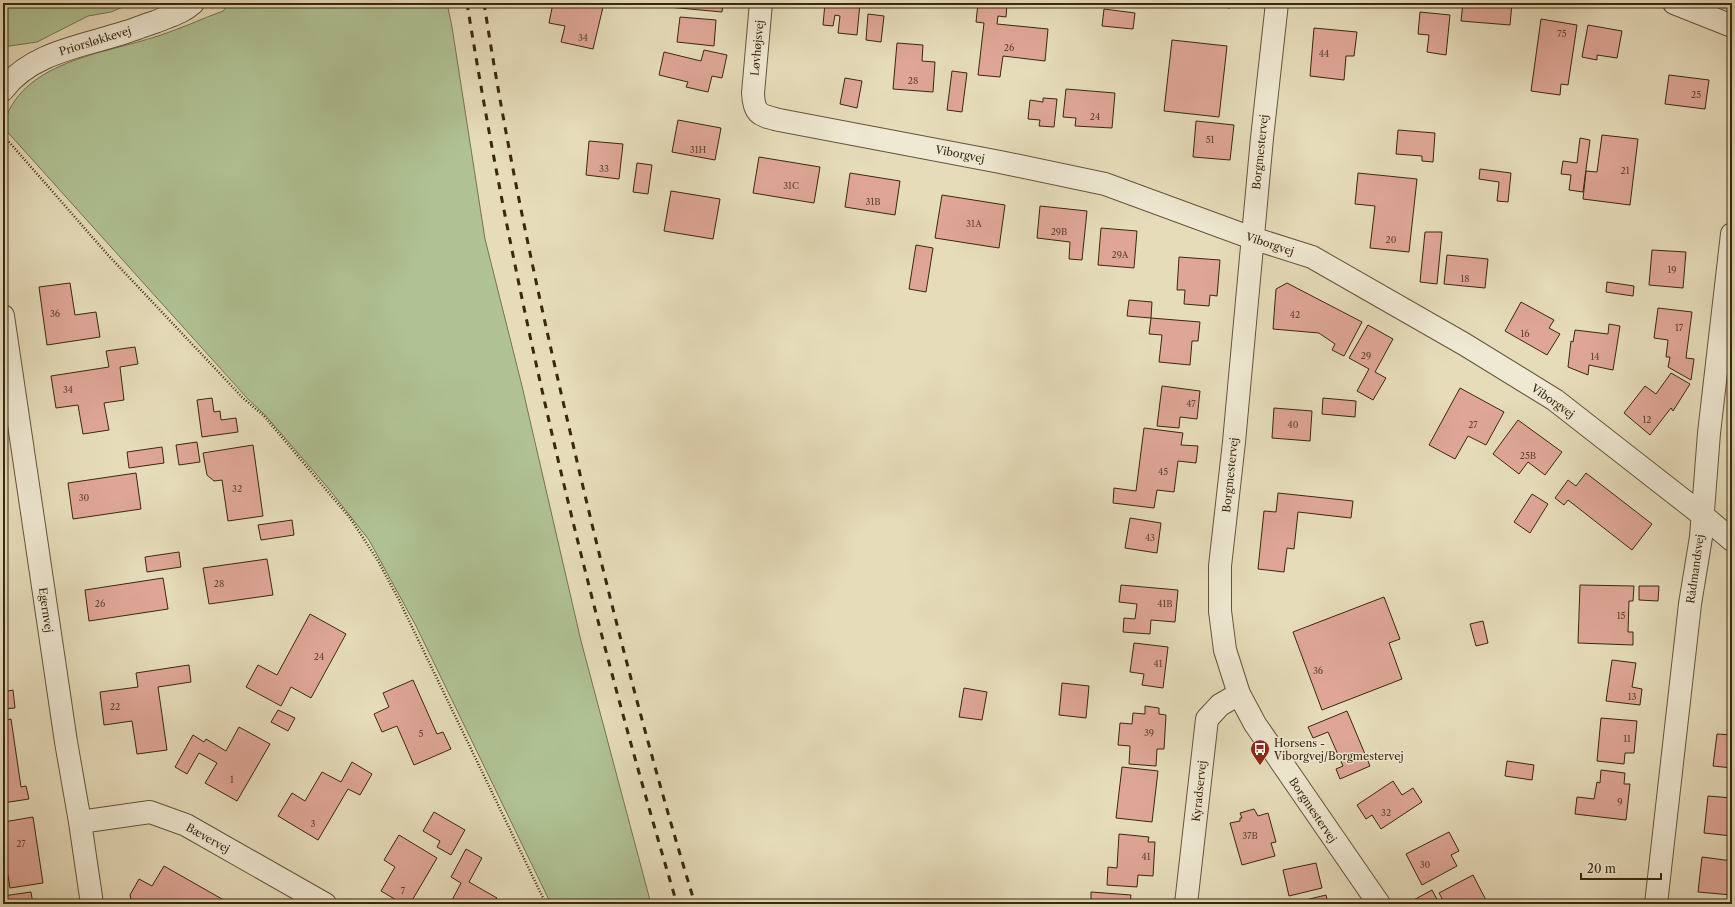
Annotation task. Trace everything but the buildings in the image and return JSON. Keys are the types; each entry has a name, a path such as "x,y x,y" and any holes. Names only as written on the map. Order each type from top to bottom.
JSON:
{"street":[{"name":"Priorsløkkevej","path":"3,90 10,81 23,70 47,56 127,32 185,10 193,3"},
{"name":"Løvhøjsvej","path":"753,93 761,3"},
{"name":"Borgmestervej","path":"1277,3 1252,238 1242,357 1220,566 1220,611 1226,650 1239,694 1255,724 1378,904"},
{"path":"1674,3 1732,26"},
{"name":"Viborgvej","path":"753,93 754,106 761,115 779,120 992,160 1105,184 1252,238 1312,257 1464,344 1555,400 1702,514 1732,540"},
{"name":"Rådmandsvej","path":"1656,904 1690,604 1701,537 1702,514 1732,234"},
{"name":"Egernvej","path":"3,316 66,742 92,904"},
{"name":"Kyradservej","path":"1186,904 1207,719 1220,705 1239,694"},
{"name":"Bævervej","path":"80,822 150,812 186,825 325,904"}],"path":[{"path":"3,135 108,255 243,398 264,416 350,518 377,559 399,600 546,904"}],"green space":[{"path":"3,3 132,3 111,12 88,16 37,42 3,47"},
{"path":"230,3 447,3 485,239 522,386 581,641 651,904 551,904 416,626 369,540 329,489 265,415 247,398 3,127 12,105 26,87 45,74 89,55 158,36 174,30 223,11"}],"railway":[{"path":"467,3 486,117 508,231 557,457 614,681 677,904"},
{"path":"484,3 522,216 569,427 628,667 660,786 695,904"}],"place":[{"name":"Horsens - Viborgvej/Borgmestervej","path":"1260,766"}]}
